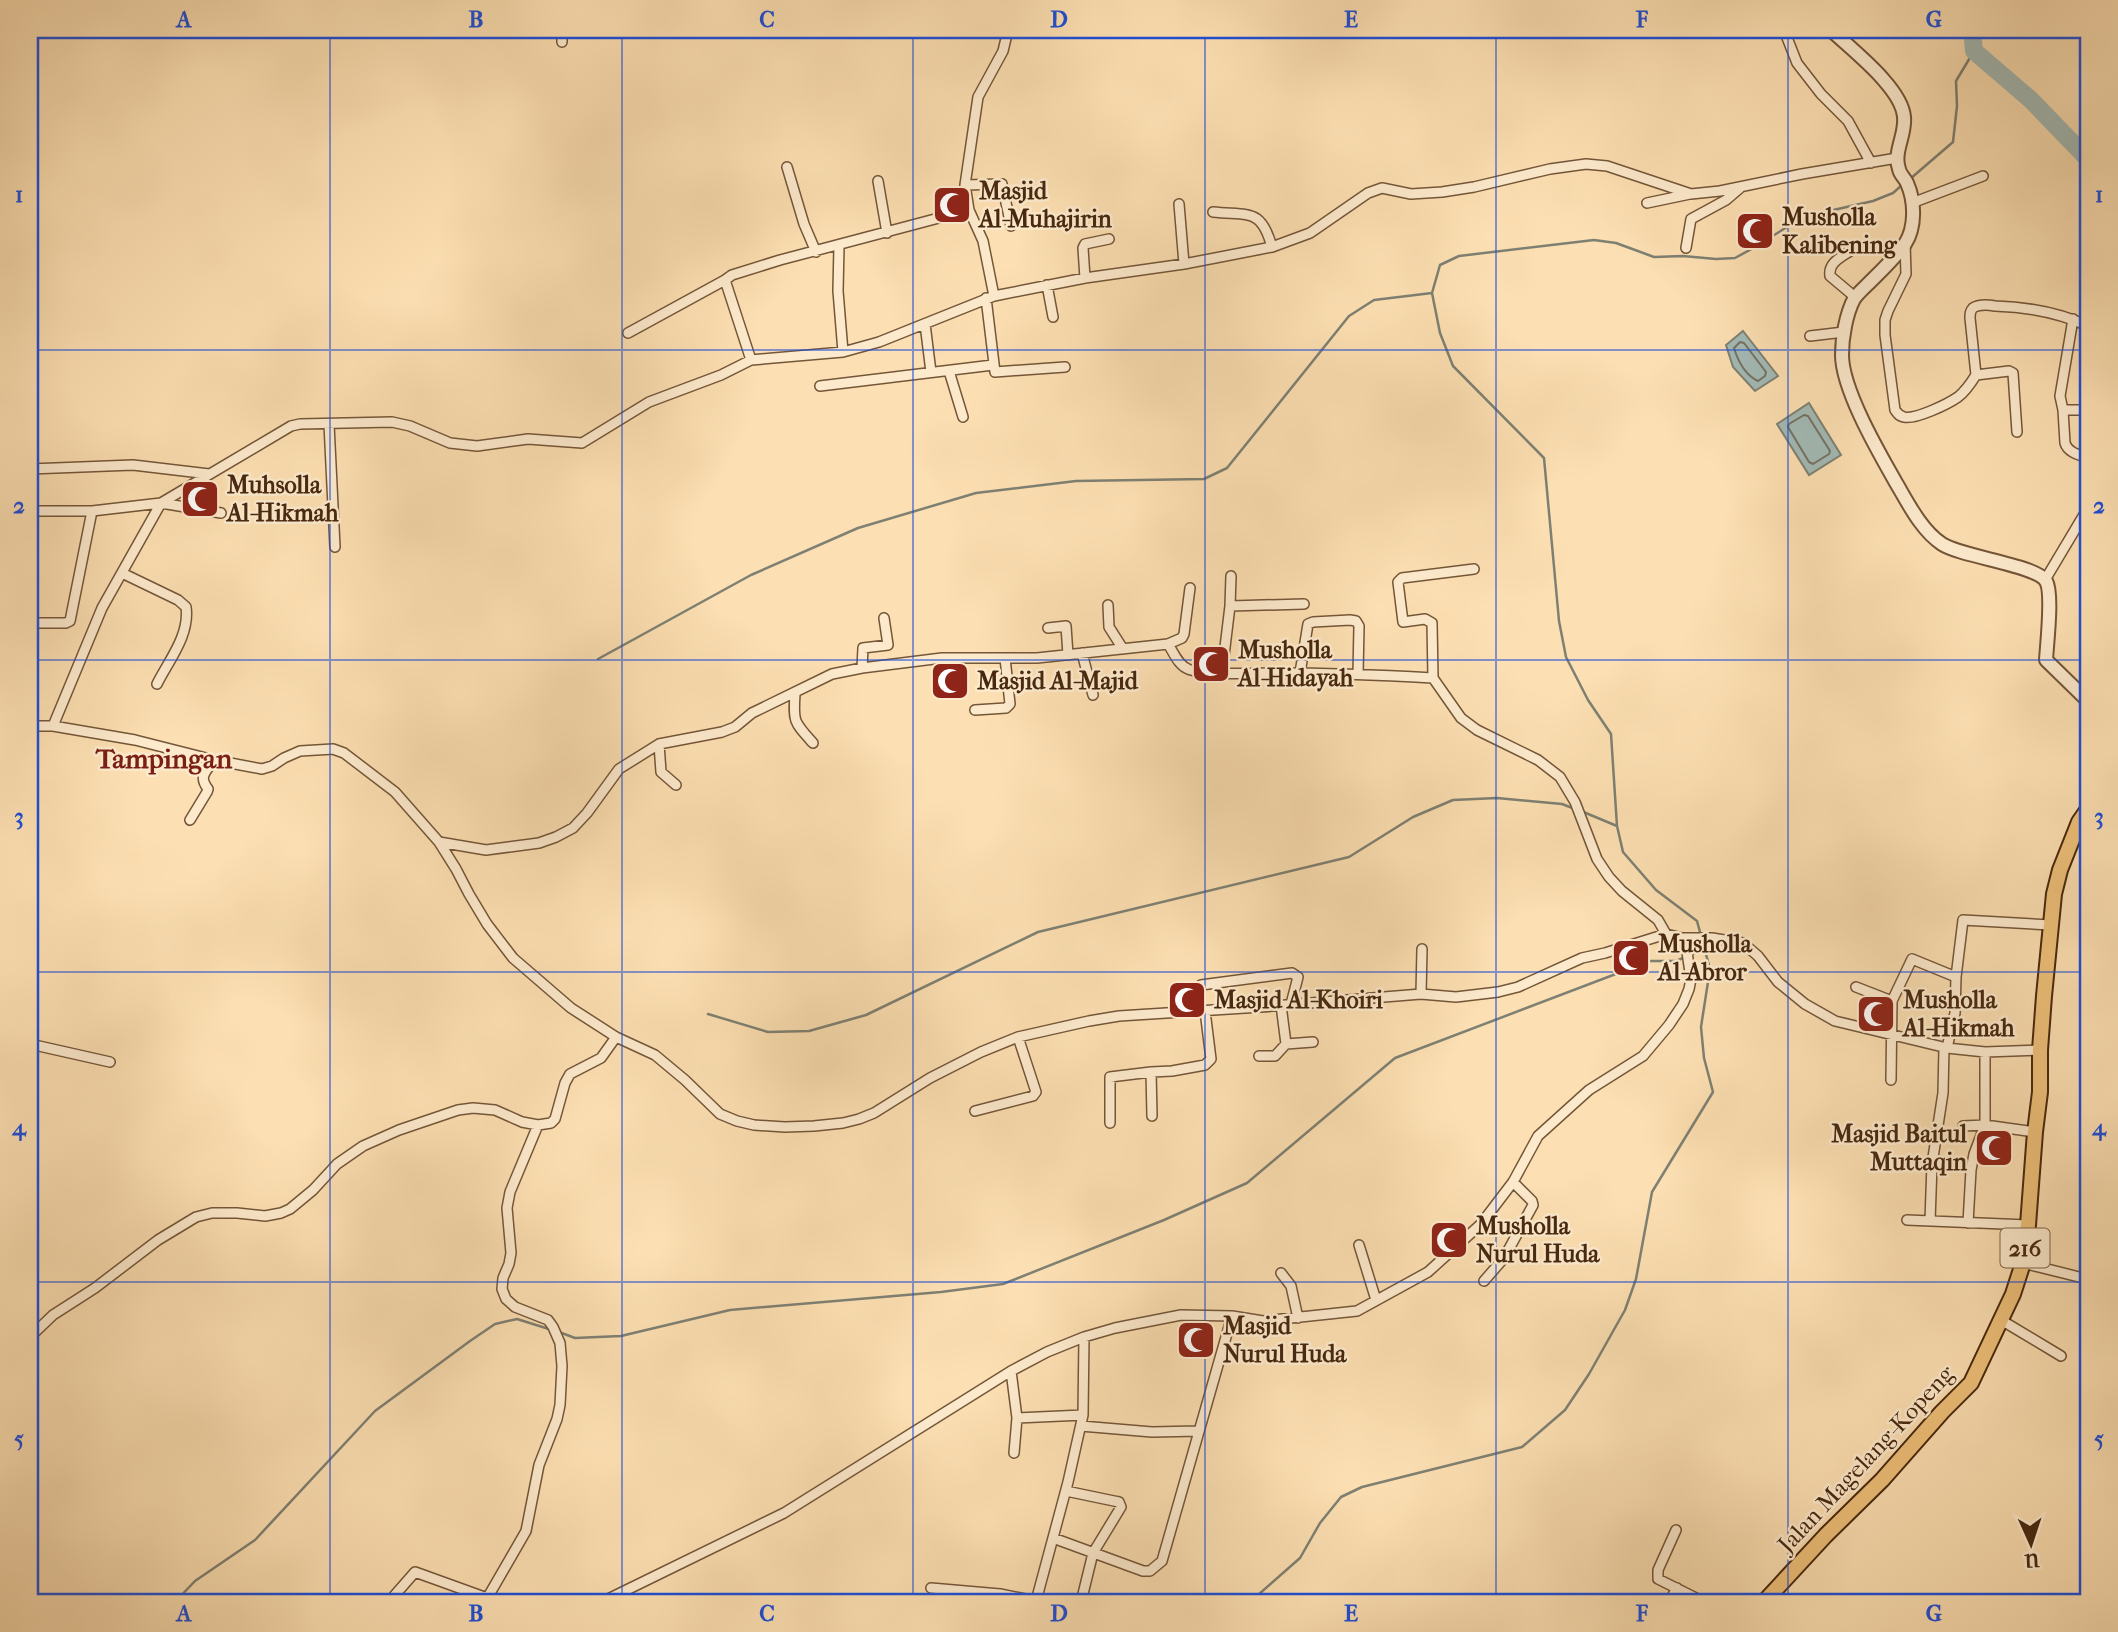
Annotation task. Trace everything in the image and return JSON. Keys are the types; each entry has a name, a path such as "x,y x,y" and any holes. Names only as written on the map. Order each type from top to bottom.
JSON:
{"main road":[{"name":"Jalan Magelang-Kopeng","path":"1764,1602 1971,1383 2013,1294 2023,1263 2028,1225 2054,894 2060,870 2079,822 2088,809"}],"street":[{"path":"562,30 562,42"},
{"path":"1008,30 1003,51 978,97 965,185 970,210 984,241 993,365 995,372 1065,367"},
{"path":"1784,30 1797,63 1821,94 1848,121 1871,163"},
{"path":"1831,30 1879,75 1900,102 1904,116 1901,171 1912,203 1913,217 1911,231 1905,243 1855,297 1844,332 1842,359 1849,389 1886,464 1927,531 1952,550 2008,564 2040,575 2045,580 2049,591 2046,660 2088,701"},
{"path":"1647,203 1871,163 1901,171"},
{"path":"53,726 102,608 161,503 291,426 392,422 410,426 450,443 477,446 528,439 582,443 649,402 721,375 751,360 843,352 878,342 990,297 1085,278 1184,264 1272,247 1310,233 1379,188 1411,194 1442,192 1586,164 1607,166 1691,194"},
{"path":"787,167 804,224 816,252"},
{"path":"1912,203 1983,176"},
{"path":"878,181 887,233"},
{"path":"965,185 1002,184 1011,226"},
{"path":"1686,248 1692,219 1726,200 1742,187"},
{"path":"1179,204 1184,264"},
{"path":"628,332 732,275 970,210"},
{"path":"1213,212 1253,216 1262,221 1272,247"},
{"path":"1085,278 1085,244 1109,239"},
{"path":"1905,243 1906,274 1885,320 1895,410 1903,417 1936,408 1958,397 1976,375 1970,318 1976,306 2022,307 2073,319 2088,326"},
{"path":"838,246 838,291 843,352"},
{"path":"1850,251 1830,266 1829,270 1830,276 1855,297"},
{"path":"725,280 751,360"},
{"path":"1047,285 1052,317"},
{"path":"2073,319 2060,396 2066,448 2088,458"},
{"path":"925,324 931,372"},
{"path":"1810,336 1844,332"},
{"path":"820,386 993,365"},
{"path":"949,370 964,417"},
{"path":"1976,375 2009,371 2013,373 2018,432"},
{"path":"2063,410 2088,408"},
{"path":"329,424 335,547"},
{"path":"30,469 133,465 209,474"},
{"path":"30,511 92,511 161,503 221,513"},
{"path":"2045,580 2088,508"},
{"path":"30,623 70,621 92,511"},
{"path":"1474,569 1402,579 1398,582 1403,622 1425,619 1432,623 1433,678 1461,718 1477,730 1538,760 1560,777 1575,802 1597,859 1609,877 1658,920 1666,934"},
{"path":"122,573 178,600 186,607 187,622 184,633 157,684"},
{"path":"1222,672 1231,576"},
{"path":"439,842 486,850 539,843 556,837 573,828 587,813 619,769 659,744 735,727 752,713 832,674 942,659 1037,658 1168,644 1182,638 1184,634 1190,588"},
{"path":"1230,606 1304,604"},
{"path":"1108,605 1110,627 1123,649"},
{"path":"862,668 861,649 888,645 884,618"},
{"path":"1300,673 1308,624 1350,620 1356,621 1359,626 1358,674"},
{"path":"1048,628 1066,626 1069,655"},
{"path":"1168,644 1185,668 1193,671 1433,678"},
{"path":"1082,653 1093,695"},
{"path":"975,710 1006,708 1010,704 1005,658"},
{"path":"795,694 793,716 796,724 813,743"},
{"path":"30,726 53,726 135,740 262,769 300,751 333,749 359,764 395,792 439,842 487,924 513,958 571,1007 616,1037 656,1055 720,1114 754,1125 785,1127 843,1123 874,1113 930,1078 1018,1037 1119,1016 1421,995 1456,997 1518,987 1582,958 1666,934 1682,938 1712,938 1743,943 1758,956 1778,982 1805,1004 1835,1021 1946,1048 1985,1052 2040,1050"},
{"path":"659,744 661,772 676,785"},
{"path":"190,820 207,792 202,777 214,760"},
{"path":"1930,1221 1931,1164 1943,1093 1946,1048 1955,1013 1963,920 2051,925"},
{"path":"602,1602 783,1513 1011,1371 1084,1337 1181,1315 1232,1316 1263,1321 1357,1311 1428,1272 1481,1224 1513,1182 1538,1136 1589,1090 1643,1056 1657,1041 1683,1004 1689,989 1690,964 1682,938"},
{"path":"1421,995 1422,949"},
{"path":"1891,1080 1892,1000 1912,959 1956,977"},
{"path":"1202,985 1292,973 1298,977 1286,1005 1286,1044 1275,1056 1259,1056"},
{"path":"1856,987 1892,1000"},
{"path":"1110,1123 1110,1077 1172,1071 1210,1062 1205,1011"},
{"path":"30,1337 53,1315 95,1288 158,1240 196,1217 212,1213 265,1216 281,1213 313,1190 337,1164 363,1146 399,1130 458,1110 473,1108 495,1110 513,1119 547,1125 555,1119 570,1074 601,1058 616,1037"},
{"path":"975,1111 1033,1096 1036,1092 1018,1037"},
{"path":"1286,1044 1313,1042"},
{"path":"30,1044 110,1062"},
{"path":"1968,1223 1971,1170 1985,1125 1985,1052"},
{"path":"1151,1072 1152,1116"},
{"path":"399,1602 394,1596 415,1572 486,1600 526,1531 539,1465 558,1419 562,1366 560,1343 548,1320 515,1307 506,1299 502,1289 511,1253 507,1208 510,1192 537,1125"},
{"path":"1963,1126 1985,1125 2035,1132"},
{"path":"1483,1281 1504,1258 1533,1205 1513,1182"},
{"path":"1907,1220 2028,1225"},
{"path":"1359,1245 1376,1300"},
{"path":"2023,1263 2087,1279"},
{"path":"1282,1273 1291,1286 1298,1318"},
{"path":"1053,1538 1143,1572 1150,1571 1162,1561 1232,1316"},
{"path":"2001,1320 2061,1356"},
{"path":"931,1588 986,1598 1035,1601 1081,1426 1084,1337"},
{"path":"1011,1371 1017,1418 1014,1454"},
{"path":"1017,1418 1083,1415"},
{"path":"1081,1426 1152,1432 1199,1431"},
{"path":"1066,1491 1119,1502 1121,1507 1093,1553 1082,1598"},
{"path":"1676,1530 1657,1576 1704,1602"},
{"path":"1669,1602 1677,1588"}],"water":[{"path":"1743,331 1778,376 1755,391 1733,367 1726,345"},
{"path":"1809,403 1841,455 1809,475 1777,424"}],"waterway":[{"path":"1972,30 1974,51 2031,100 2088,159"},
{"path":"1910,179 1953,142 1957,106 1956,81 1974,51"},
{"path":"1250,1602 1300,1558 1320,1523 1341,1497 1362,1487 1522,1447 1565,1410 1625,1310 1636,1279 1652,1192 1713,1092 1704,1058 1701,1027 1710,969 1697,921 1656,890 1623,852 1617,826 1611,734 1588,700 1566,657 1559,621 1544,458 1453,366 1440,333 1432,293 1440,265 1459,256 1594,240 1616,243 1654,257 1735,258 1790,225 1829,211 1873,201 1893,193 1902,185"},
{"path":"598,659 751,575 858,528 976,493 1076,481 1204,479 1227,468 1349,316 1374,300 1432,293"},
{"path":"708,1014 768,1032 809,1031 866,1015 1038,932 1349,857 1413,817 1453,800 1497,798 1562,804 1575,809"},
{"path":"1581,811 1617,826"},
{"path":"559,1332 575,1338 621,1336 730,1310 1003,1284 1164,1220 1247,1183 1395,1058 1650,961 1676,961 1706,948"},
{"path":"175,1602 195,1581 255,1540 375,1411 470,1341 495,1324 517,1319 552,1330"}],"place":[{"name":"Masjid Al-Muhajirin","path":"952,205"},
{"name":"Musholla Kalibening","path":"1755,231"},
{"name":"Muhsolla Al-Hikmah","path":"200,499"},
{"name":"Musholla Al-Hidayah","path":"1211,664"},
{"name":"Masjid Al-Majid","path":"950,681"},
{"name":"Musholla Al-Abror","path":"1631,958"},
{"name":"Masjid Al-Khoiri","path":"1187,1000"},
{"name":"Musholla Al-Hikmah","path":"1876,1014"},
{"name":"Masjid Baitul Muttaqin","path":"1994,1148"},
{"name":"Musholla Nurul Huda","path":"1449,1240"},
{"name":"Masjid Nurul Huda","path":"1196,1340"}],"district":[{"name":"Tampingan","path":"164,758"}]}
